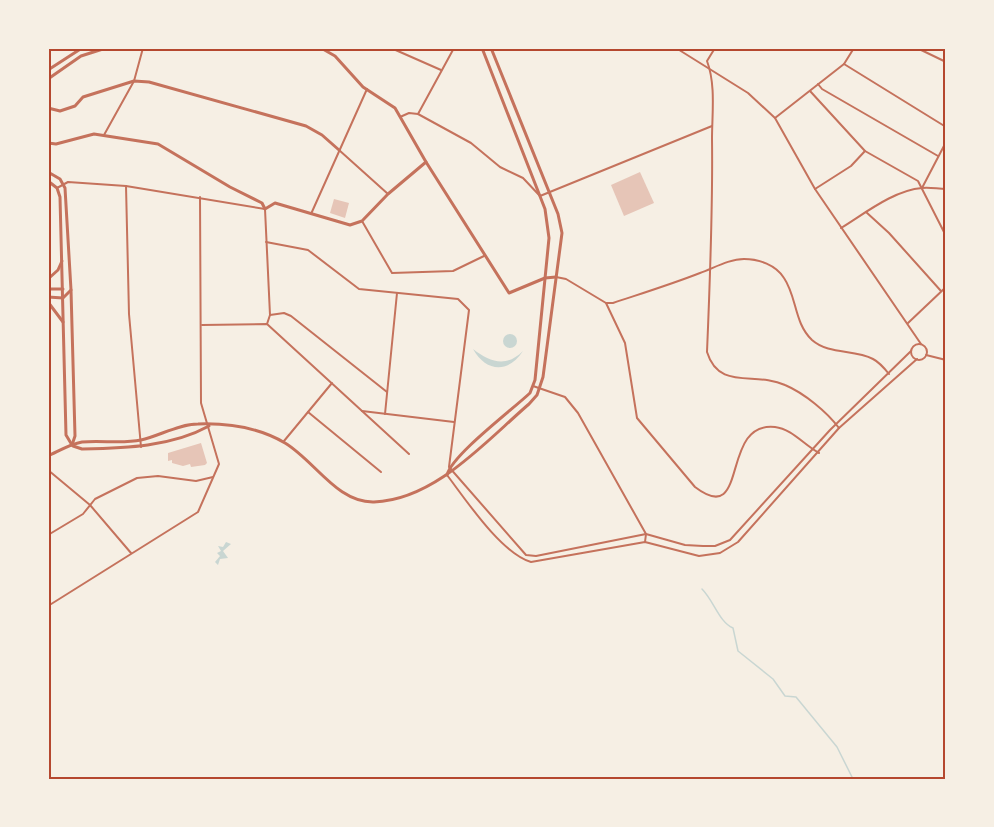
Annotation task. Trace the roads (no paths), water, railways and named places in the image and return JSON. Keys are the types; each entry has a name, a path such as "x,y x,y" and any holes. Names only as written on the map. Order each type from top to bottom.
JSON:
{"street":[{"path":"48,69 82,48"},
{"path":"48,79 81,56 106,48"},
{"path":"104,135 134,81 143,48"},
{"path":"321,48 335,56 367,89 394,108 484,256 509,292 545,278 556,277 566,279 606,303 613,303 743,259 757,260 773,267 783,276 791,291 797,316 813,341 826,349 872,358 889,374"},
{"path":"391,48 442,70"},
{"path":"418,114 453,48"},
{"path":"449,466 530,393 533,386 549,228 540,196 482,48"},
{"path":"48,456 72,445 139,440 197,424 209,426 235,424 283,442 356,501 376,502 411,492 453,472 529,404 539,388 562,233 549,193 491,48"},
{"path":"676,48 748,93 775,118 815,189 908,323 926,350 926,354"},
{"path":"715,48 708,61 711,71 712,126 707,352 711,364 718,372 730,378 765,378 787,385 836,423 839,428"},
{"path":"775,118 844,64 854,48"},
{"path":"917,48 946,62"},
{"path":"844,64 946,127"},
{"path":"48,108 60,111 75,106 83,97 134,81 149,82 306,126 322,135 388,194"},
{"path":"818,84 822,89 939,156"},
{"path":"311,214 367,89"},
{"path":"810,92 865,151 918,181 946,236"},
{"path":"400,117 409,113 418,114 471,143 500,167 523,178 540,196"},
{"path":"540,196 712,126"},
{"path":"48,143 56,144 84,136 104,135 158,144 230,187 262,203 265,209 270,315 267,324"},
{"path":"922,188 946,142"},
{"path":"815,189 851,166 865,151"},
{"path":"48,172 63,183 126,186 265,209 276,203 350,225 362,221 388,194 426,162"},
{"path":"48,181 57,188 63,260 66,435 72,445 82,449 141,447 198,432 209,426"},
{"path":"57,188 63,183"},
{"path":"63,183 71,290 75,436 72,445"},
{"path":"126,186 129,314 141,447"},
{"path":"841,228 891,198 922,188 946,189"},
{"path":"48,606 198,512 219,464 201,403 200,197"},
{"path":"866,212 889,233 941,291"},
{"path":"362,221 392,273 453,272 484,256"},
{"path":"266,242 308,250 359,289 458,298 469,309 447,475"},
{"path":"48,279 58,270 63,260"},
{"path":"908,323 946,286"},
{"path":"48,289 63,289"},
{"path":"48,297 63,298 71,290"},
{"path":"385,414 397,293"},
{"path":"48,302 64,325"},
{"path":"606,303 625,343 637,418 695,487 705,495 713,498 725,494 731,487 735,462 743,444 763,428 776,427 790,433 819,453"},
{"path":"270,315 291,316 387,392"},
{"path":"202,325 267,324 408,454"},
{"path":"449,466 526,555 536,556 646,534 685,544 715,546 730,540 836,423 889,374 914,346 921,344"},
{"path":"911,351 916,359"},
{"path":"447,475 485,523 519,559 531,562 567,558 645,542 699,556 720,553 738,542 839,428 916,359 926,354 946,360"},
{"path":"283,442 332,383"},
{"path":"533,386 565,397 578,413 646,534 645,542"},
{"path":"362,411 454,422"},
{"path":"308,412 381,472"},
{"path":"48,470 90,505 131,553"},
{"path":"48,535 83,514 95,499 137,478 158,476 196,481 213,477"}],"waterway":[{"path":"702,589 720,616 733,628 738,651 773,679 785,696 796,697 837,747 853,779"}]}
